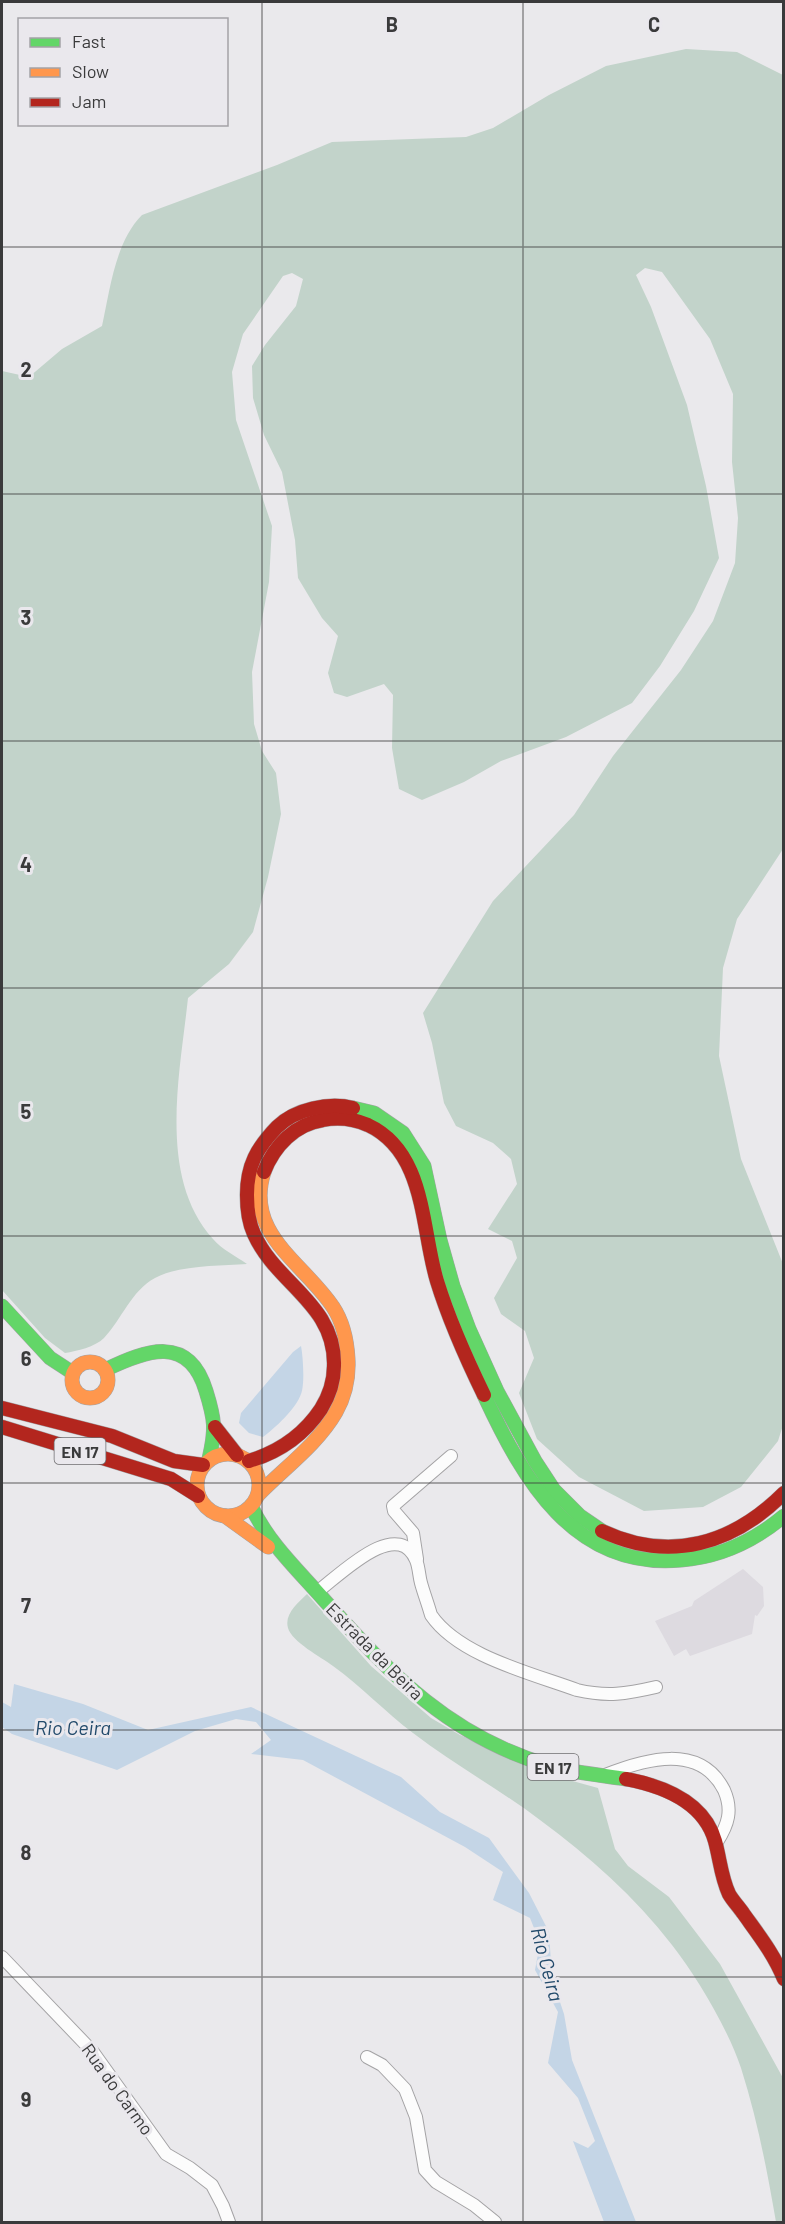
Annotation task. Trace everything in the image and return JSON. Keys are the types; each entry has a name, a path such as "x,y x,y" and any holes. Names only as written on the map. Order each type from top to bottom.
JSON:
{"main road":[{"path":"206,1462 227,1453 243,1458 279,1451 305,1429 318,1414 328,1396 335,1368 330,1335 319,1313 271,1260 254,1234 245,1189 247,1176 256,1153 263,1142 284,1121 308,1109 346,1105 369,1110 389,1120 406,1135 420,1155 447,1265 478,1347 528,1450 548,1482 568,1506 588,1522 613,1536 639,1545 681,1547 711,1541 740,1530 765,1512 783,1493"},
{"path":"215,1426 206,1462 198,1475 196,1485 198,1496 208,1510 225,1516 239,1514 314,1441 333,1417 347,1386 349,1363 342,1328 333,1308 278,1244 267,1228 260,1202 262,1182 272,1155 294,1131 317,1121 345,1118 381,1132 404,1158 414,1185 436,1278 463,1350 503,1435 528,1479 546,1504 564,1522 592,1542 629,1557 646,1561 683,1561 724,1553 742,1546 758,1537 783,1515"},
{"path":"2,1306 50,1358 74,1373"},
{"path":"105,1370 152,1351 165,1350 181,1353 194,1363 203,1378 215,1426 258,1476 254,1500"},
{"path":"88,1362 100,1365 105,1370 109,1380 106,1390 93,1398 82,1397 75,1390 72,1378 77,1368 88,1362"},
{"name":"EN 17","path":"2,1408 112,1436 183,1463 206,1462"},
{"name":"EN 17","path":"2,1427 180,1483 198,1496"},
{"name":"Estrada da Beira","path":"254,1500 262,1528 285,1558 366,1646 410,1690 439,1712 474,1733 528,1759 558,1769 652,1784 686,1801 711,1829 717,1842 728,1892 778,1962 783,1979"},
{"name":"Estrada da Beira","path":"225,1516 285,1558"}],"street":[{"path":"451,1456 393,1506 394,1511 413,1533 417,1561 431,1615 443,1630 469,1648 595,1695 622,1695 656,1687"},
{"path":"317,1592 367,1554 387,1544 405,1545 417,1561"},
{"path":"603,1775 628,1766 654,1761 685,1759 701,1764 717,1776 727,1796 730,1814 726,1828 717,1842"},
{"name":"Rua do Carmo","path":"2,1957 93,2052 166,2154 190,2168 212,2185 229,2223"},
{"path":"367,2057 382,2065 405,2089 416,2117 425,2170 436,2182 474,2205 495,2223"}],"shaded area":[{"path":"686,49 737,52 783,75 783,849 737,919 723,968 719,1056 741,1159 783,1264 784,1422 778,1441 741,1487 703,1507 644,1511 579,1477 537,1439 519,1393 534,1358 525,1331 501,1314 494,1298 517,1258 512,1241 488,1229 517,1184 511,1159 493,1143 456,1126 444,1103 432,1043 423,1013 493,901 574,815 613,756 681,670 713,621 735,563 738,518 732,462 733,394 710,339 662,272 645,268 636,275 651,307 687,405 706,486 719,558 694,611 660,666 632,703 566,737 501,761 464,782 422,800 399,789 392,748 393,695 384,684 347,697 334,693 328,673 338,636 322,618 298,578 295,540 282,472 264,435 253,398 252,366 265,345 296,306 303,279 292,273 283,276 243,334 232,372 236,420 272,526 269,582 252,672 254,724 262,751 276,773 281,814 268,877 253,932 229,964 188,998 176,1124 178,1156 184,1186 196,1214 216,1243 247,1264 187,1268 155,1278 139,1290 104,1338 86,1348 65,1353 45,1338 2,1290 2,371 29,377 62,349 102,326 120,252 125,239 142,215 332,142 466,137 493,128 549,95 606,66"},
{"path":"743,1569 763,1587 764,1606 757,1616 755,1615 752,1634 690,1656 686,1649 674,1656 655,1621 692,1606 694,1601"},
{"path":"307,1594 371,1666 431,1718 460,1735 558,1777 598,1788 615,1849 628,1866 669,1897 720,1964 783,2078 783,2222 776,2222 757,2125 735,2053 711,2004 672,1945 643,1910 576,1848 524,1809 413,1733 328,1662 295,1639 288,1628 288,1618"}],"water":[{"path":"301,1346 303,1384 295,1406 263,1437 249,1433 239,1423 241,1413 293,1352"},
{"name":"Rio Ceira","path":"14,1684 83,1704 148,1730 251,1707 401,1777 440,1812 489,1838 529,1893 549,1932 552,1978 564,2014 572,2060 636,2222 604,2222 573,2141 588,2148 595,2141 578,2098 548,2063 558,2012 535,1970 540,1943 530,1918 493,1900 503,1872 465,1847 303,1760 251,1754 271,1740 256,1722 236,1719 195,1731 117,1770 12,1734 2,1727 2,1702 11,1707"}],"traffic: fast":[{"path":"353,1108 374,1113 403,1133 424,1166 440,1240 453,1286 469,1329 497,1391 535,1461 554,1490 580,1516 602,1531"},
{"path":"2,1306 50,1358 73,1373"},
{"path":"105,1370 150,1353 177,1354 189,1361 198,1373 211,1410 214,1432 209,1459"},
{"path":"484,1395 516,1458 535,1487 557,1513 582,1534 611,1550 643,1559 696,1558 723,1551 749,1540 784,1516"},
{"path":"251,1506 267,1533 295,1568 375,1655 400,1679 453,1721 515,1754 550,1766 626,1779"}],"traffic: slow":[{"path":"258,1495 310,1446 328,1424 342,1400 348,1366 342,1325 333,1307 269,1230 262,1213 260,1194 264,1172"},
{"path":"90,1362 103,1367 108,1380 103,1393 90,1398 77,1393 72,1380 77,1367 90,1362"},
{"path":"222,1454 234,1454 250,1463 257,1473 259,1485 257,1497 250,1507 234,1516 222,1516 211,1511 202,1502 197,1491 197,1479 202,1468 211,1459 222,1454"},
{"path":"225,1516 268,1547"}],"traffic: jam":[{"path":"249,1461 290,1442 314,1419 326,1399 334,1372 332,1345 325,1326 315,1310 276,1267 254,1234 248,1215 247,1200 247,1184 251,1166 259,1150 284,1121 303,1111 323,1107 353,1108"},
{"path":"264,1172 280,1145 295,1131 313,1122 334,1119 352,1120 368,1125 387,1137 401,1153 411,1172 418,1193 437,1281 458,1339 484,1395"},
{"path":"2,1408 112,1436 174,1461 203,1465"},
{"path":"2,1427 171,1479 198,1496"},
{"path":"215,1427 237,1455"},
{"path":"602,1531 627,1541 652,1546 699,1543 722,1536 744,1525 784,1493"},
{"path":"626,1779 668,1791 692,1806 702,1816 710,1827 715,1841 722,1875 729,1894 765,1944 784,1979"}]}
